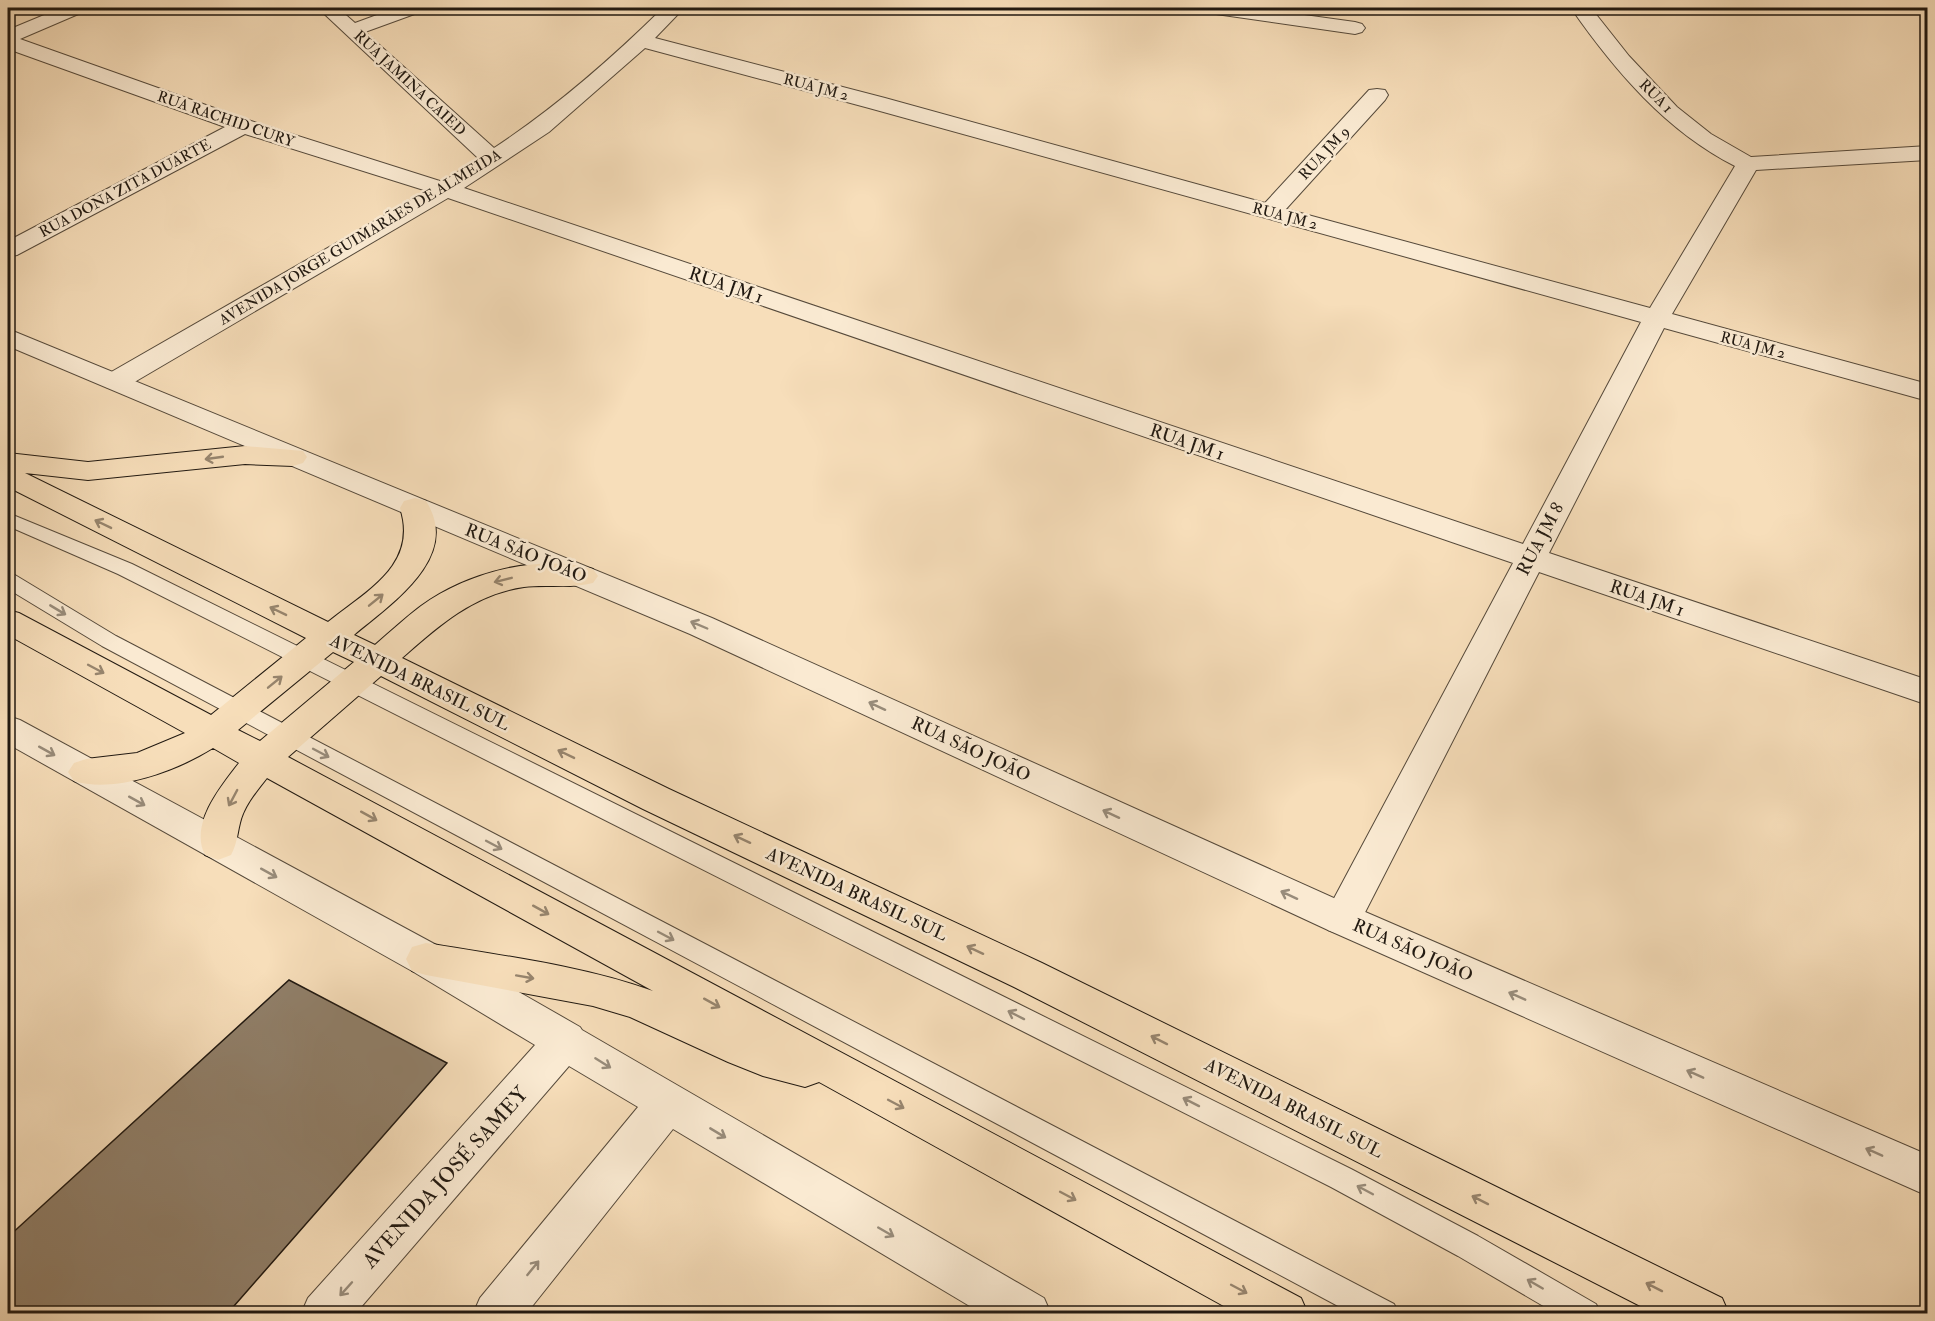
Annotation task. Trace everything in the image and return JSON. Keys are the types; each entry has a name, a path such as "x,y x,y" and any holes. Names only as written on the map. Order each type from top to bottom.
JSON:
{"main road":[{"path":"8,462 88,471 244,455 293,457"},
{"name":"AVENIDA BRASIL SUL","path":"8,476 330,637 364,672 656,799 1028,975 1706,1314"},
{"path":"86,772 110,772 158,762 187,749 240,711 395,584 407,570 421,542 420,518 415,507"},
{"path":"218,845 222,822 232,798 275,748 433,613 454,598 504,579 557,574 582,576"},
{"path":"8,621 213,732 275,748 845,1076 1285,1314"},
{"path":"426,959 611,994 644,1005 728,1045 762,1057 845,1076"}],"street":[{"path":"8,37 76,8"},
{"name":"RUA JAMINA CAIED","path":"327,8 492,159"},
{"path":"353,30 413,8"},
{"name":"AVENIDA JORGE GUIMARÃES DE ALMEIDA","path":"116,381 446,190 541,128 674,8"},
{"path":"1216,8 1355,28"},
{"path":"1291,18 1310,8"},
{"name":"RUA 1","path":"1581,8 1618,58 1678,118 1703,139 1748,164"},
{"name":"RUA JM 2","path":"641,40 1928,393"},
{"name":"RUA RACHID CURY","path":"8,42 243,126 446,190"},
{"name":"RUA JM 9","path":"1270,212 1377,95"},
{"name":"RUA DONA ZITA DUARTE","path":"8,250 243,126"},
{"path":"1748,164 1928,153"},
{"name":"RUA JM 8","path":"1342,919 1656,319 1748,164"},
{"name":"RUA JM 1","path":"446,190 1928,693"},
{"name":"RUA SÃO JOÃO","path":"8,337 701,626 1342,919 1928,1176"},
{"path":"8,729 426,959 1028,1314"},
{"name":"AVENIDA JOSÉ SAMEY","path":"324,1314 566,1041"},
{"path":"496,1314 668,1103"}],"lane":[{"path":"8,519 125,569 303,659 364,672 1341,1178 1468,1246 1586,1314"},
{"path":"8,580 109,641 240,711 275,748 1384,1314"}],"building":[{"path":"289,980 447,1063 227,1314 8,1314 8,1237"}]}
